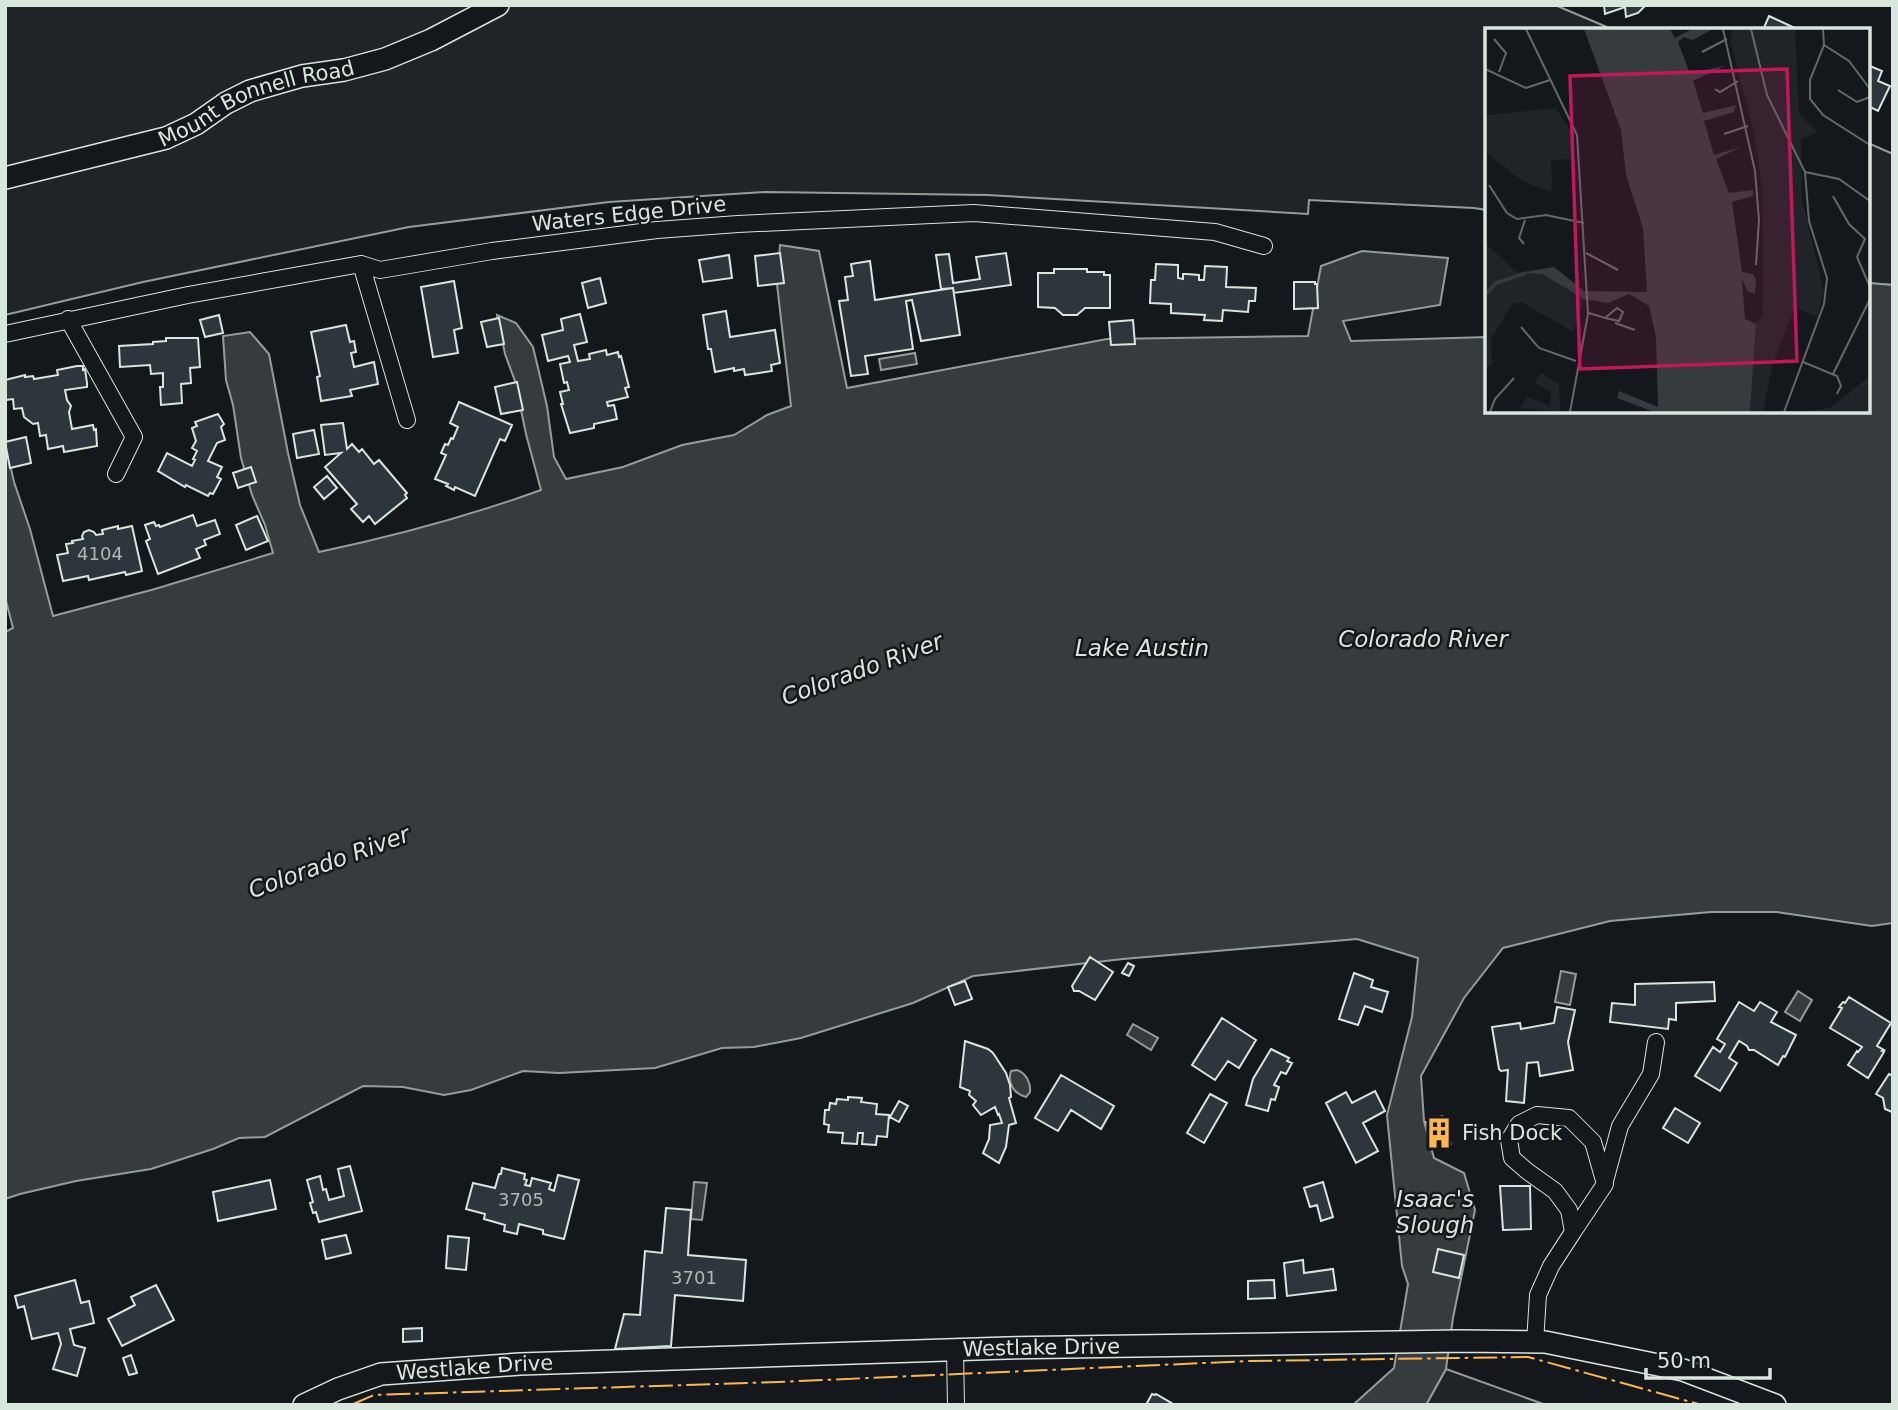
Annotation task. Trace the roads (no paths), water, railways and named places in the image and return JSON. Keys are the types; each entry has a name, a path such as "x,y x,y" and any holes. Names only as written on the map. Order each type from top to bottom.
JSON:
{"street":[{"name":"Mount Bonnell Road","path":"5,178 166,138 196,124 226,103 250,91 302,76 385,60 431,40 498,5"},
{"name":"Waters Edge Drive","path":"5,334 188,295 361,264 380,270 492,251 657,230 738,224 974,213 1215,232 1264,246"},
{"path":"361,264 407,420"},
{"path":"68,319 134,437 116,474"},
{"path":"1535,1342 1538,1295 1551,1266 1605,1184 1620,1126 1651,1074 1656,1042"},
{"path":"1573,1232 1569,1210 1555,1191 1512,1158 1509,1140 1519,1125 1537,1115 1569,1118 1593,1142 1605,1184"},
{"name":"Westlake Drive","path":"304,1405 338,1389 381,1374 520,1364 1007,1348 1460,1341 1545,1342 1683,1370 1775,1405"},
{"path":"955,1351 956,1405"}],"water":[{"name":"Lake Austin","path":"780,245 819,251 847,388 1107,339 1308,336 1321,266 1362,251 1448,258 1440,305 1343,321 1351,341 1485,337 1485,413 1870,413 1870,283 1893,285 1893,923 1872,926 1777,912 1711,912 1610,921 1503,948 1464,998 1421,1076 1424,1121 1434,1158 1464,1173 1475,1210 1453,1318 1446,1369 1426,1405 1353,1405 1394,1368 1408,1284 1402,1266 1387,1115 1412,1017 1418,958 1357,939 1123,959 973,976 913,1003 801,1038 754,1047 722,1048 655,1068 559,1073 523,1071 471,1090 444,1095 403,1087 363,1086 265,1137 239,1138 151,1169 76,1181 5,1199 5,632 13,628 5,597 5,442 53,616 155,589 273,553 241,458 233,405 226,380 223,336 250,332 269,354 300,505 319,552 404,532 541,490 497,315 516,323 533,347 547,406 554,457 566,479 623,467 682,445 734,435 767,415 791,406 777,284"},
{"path":"915,353 917,364 881,370 879,359"},
{"path":"1561,971 1576,974 1570,1005 1555,1002"},
{"path":"1798,991 1812,1000 1800,1021 1785,1012"},
{"path":"1133,1024 1158,1038 1151,1050 1127,1035"},
{"path":"1011,1071 1023,1073 1029,1082 1030,1092 1026,1097 1018,1093 1011,1084"},
{"path":"694,1182 707,1183 702,1220 691,1219"}],"place":[{"name":"Fish Dock","path":"1439,1133"}],"water label":[{"name":"Colorado River","path":"1423,639"},
{"name":"Colorado River","path":"862,669"},
{"name":"Colorado River","path":"329,862"},
{"name":"Isaac's Slough","path":"1435,1212"}]}
